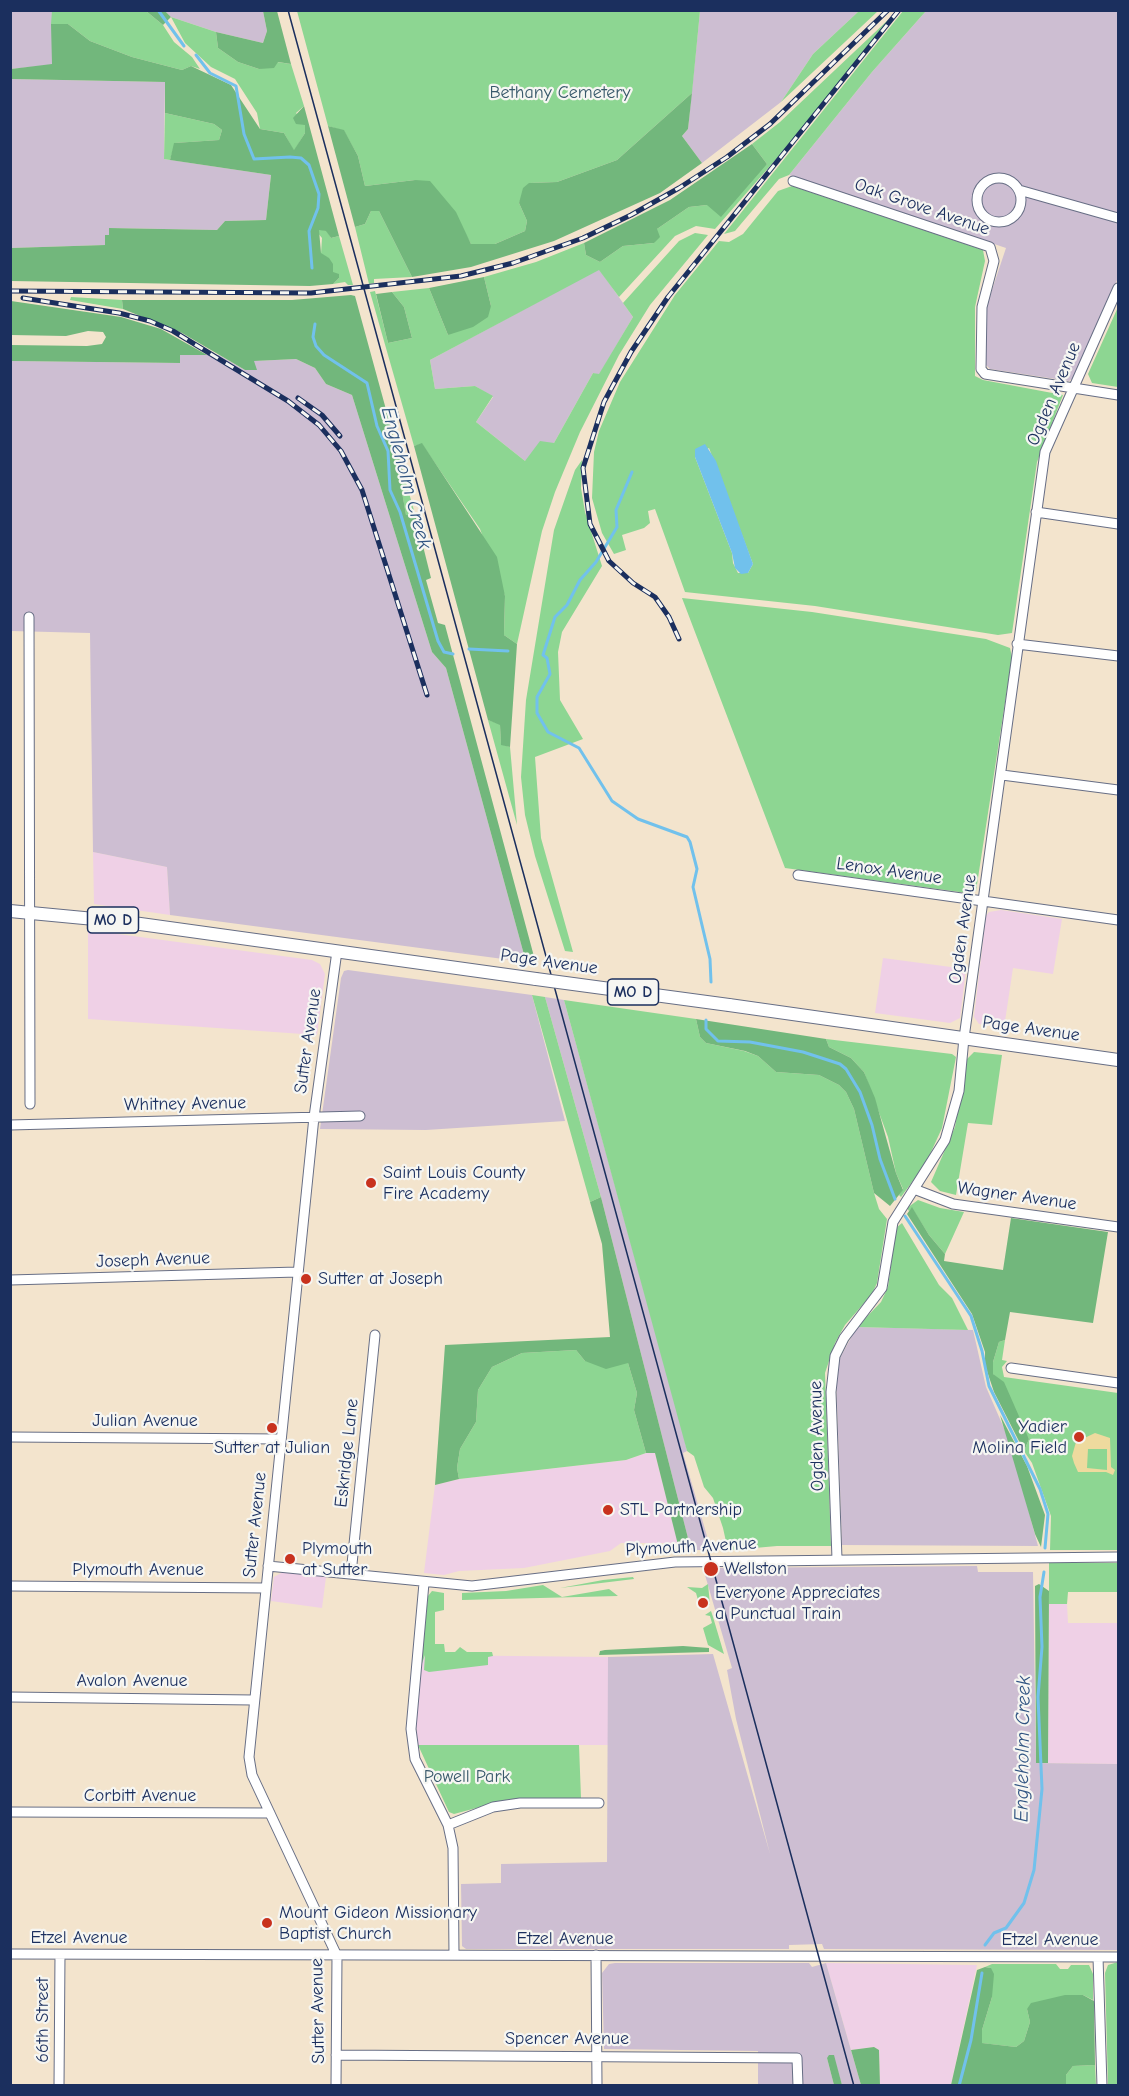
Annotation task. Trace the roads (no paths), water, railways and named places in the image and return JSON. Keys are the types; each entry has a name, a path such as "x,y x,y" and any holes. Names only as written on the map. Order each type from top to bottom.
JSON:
{"main road":[{"name":"Page Avenue","path":"10,911 126,922 1119,1060"}],"street":[{"path":"1019,190 1021,204 1014,216 1008,220 987,219 978,207 978,193 987,181 1002,177 1009,179 1019,190 1119,218"},
{"name":"Oak Grove Avenue","path":"793,181 990,247 994,261 982,307 981,369 985,374 1074,389"},
{"name":"Ogden Avenue","path":"837,1559 831,1392 835,1356 844,1338 882,1288 893,1222 945,1140 959,1091 964,1038 1002,775 1017,644 1045,452 1119,288"},
{"path":"1074,389 1119,395"},
{"path":"1036,512 1119,524"},
{"path":"29,617 30,1104"},
{"path":"1017,644 1119,656"},
{"path":"1002,775 1119,790"},
{"name":"Lenox Avenue","path":"798,875 1119,920"},
{"name":"Sutter Avenue","path":"336,2085 337,1956 249,1766 253,1700 297,1272 314,1117 337,951"},
{"name":"Whitney Avenue","path":"10,1125 360,1116"},
{"name":"Wagner Avenue","path":"914,1189 953,1204 1119,1227"},
{"name":"Joseph Avenue","path":"10,1280 297,1272"},
{"name":"Eskridge Lane","path":"351,1574 375,1335"},
{"path":"1011,1368 1119,1383"},
{"name":"Julian Avenue","path":"10,1437 280,1439"},
{"name":"Plymouth Avenue","path":"268,1566 424,1583 497,1585 596,1570 675,1562 1119,1557"},
{"path":"424,1583 411,1729 415,1759 448,1825 453,1848 454,1955"},
{"name":"Plymouth Avenue","path":"10,1586 265,1588"},
{"name":"Avalon Avenue","path":"10,1697 253,1700"},
{"path":"448,1825 493,1807 519,1803 599,1803"},
{"name":"Corbitt Avenue","path":"10,1812 270,1813"},
{"name":"Etzel Avenue","path":"10,1954 1119,1957"},
{"name":"66th Street","path":"59,2085 60,1954"},
{"path":"596,1955 597,2085"},
{"path":"1098,1957 1102,2085"},
{"name":"Spencer Avenue","path":"336,2055 797,2058 798,2085"}],"water":[{"path":"705,444 716,461 753,564 748,573 741,574 735,568 732,553 695,457 695,449"}],"waterway":[{"name":"Engleholm Creek","path":"158,10 184,46"},
{"name":"Engleholm Creek","path":"196,55 210,73 236,86 244,134 254,159 301,158 309,165 319,194 318,208 309,231 312,268"},
{"name":"Engleholm Creek","path":"315,324 313,337 316,346 324,355 367,383 377,426 388,451 390,490 400,512 438,641 444,652 453,654"},
{"name":"Engleholm Creek","path":"632,472 616,510 617,527 596,562 580,580 567,605 555,617 543,655 547,658 550,674 537,697 537,713 548,732 579,748 612,801 638,819 687,837 697,869 693,887 710,959 711,982"},
{"name":"Engleholm Creek","path":"469,649 508,651"},
{"name":"Engleholm Creek","path":"706,1020 706,1029 718,1041 750,1042 803,1052 840,1064 846,1069 860,1092 872,1125 880,1159 895,1199"},
{"name":"Engleholm Creek","path":"905,1216 971,1316 982,1351 989,1386 1040,1489 1048,1514 1045,1548"},
{"name":"Engleholm Creek","path":"985,1945 994,1933 1006,1928 1024,1903 1034,1870 1042,1789 1038,1697 1042,1647 1040,1597 1044,1572"},
{"name":"Engleholm Creek","path":"959,2086 971,2040 982,1973"}],"tram line":[{"path":"288,10 854,2086"}],"railway":[{"path":"10,291 311,293 461,276 513,263 583,238 631,215 727,157 770,124 888,10"},
{"path":"679,639 669,617 655,597 633,583 609,561 590,524 583,468 604,402 631,352 668,297 899,10"},
{"path":"23,298 119,313 150,321 173,331 288,401 319,425 341,451 362,490 427,695"},
{"path":"298,398 322,415 340,436"}],"place":[{"name":"Saint Louis County Fire Academy","path":"371,1183"},
{"name":"Sutter at Joseph","path":"306,1279"},
{"name":"Sutter at Julian","path":"272,1428"},
{"name":"Yadier Molina Field","path":"1079,1437"},
{"name":"STL Partnership","path":"608,1510"},
{"name":"Plymouth at Sutter","path":"290,1559"},
{"name":"Wellston","path":"711,1569"},
{"name":"Everyone Appreciates a Punctual Train","path":"703,1603"},
{"name":"Mount Gideon Missionary Baptist Church","path":"267,1923"}],"park label":[{"name":"Bethany Cemetery","path":"560,93"},
{"name":"Powell Park","path":"467,1777"}]}
